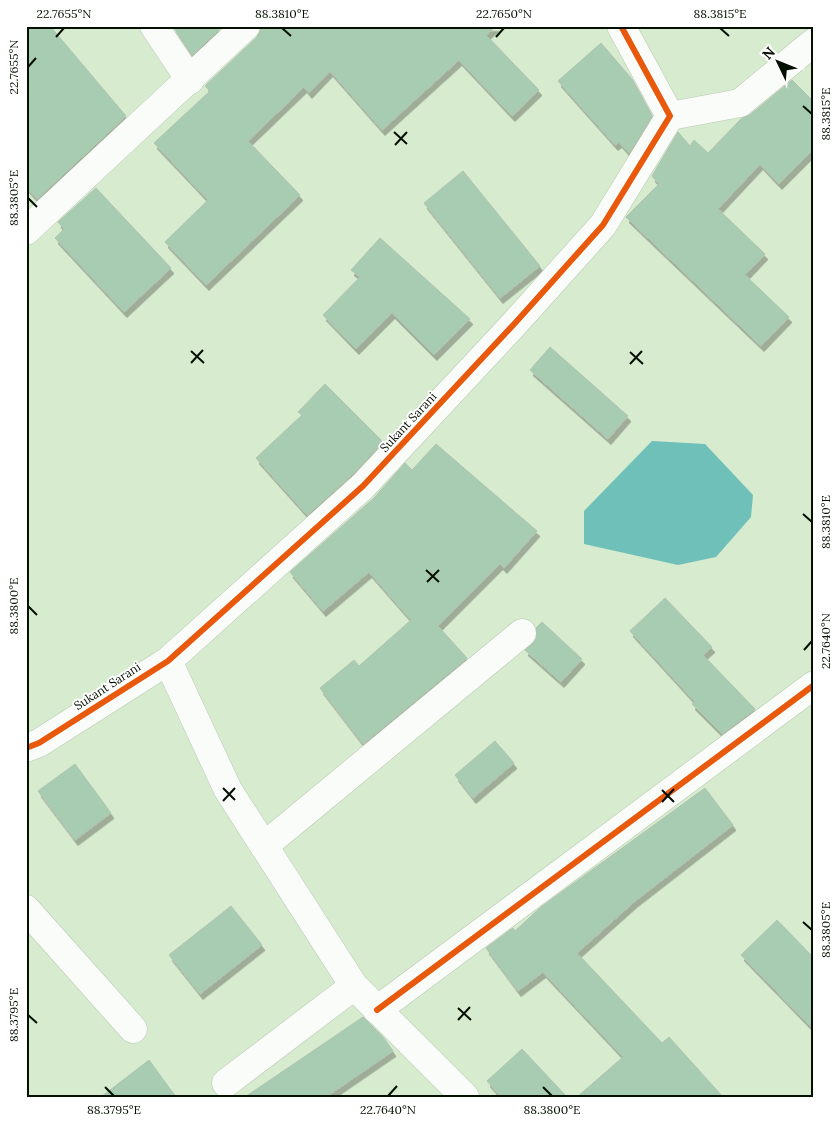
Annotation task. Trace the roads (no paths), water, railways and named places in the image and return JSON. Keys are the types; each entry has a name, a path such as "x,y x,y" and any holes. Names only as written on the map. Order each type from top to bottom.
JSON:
{"street":[{"path":"154,26 190,80"},
{"path":"26,231 246,26"},
{"path":"622,26 670,116 740,102 814,42"},
{"name":"Sukant Sarani","path":"26,748 39,743 168,661 363,486 516,322 603,225 670,116"},
{"path":"264,846 522,633"},
{"path":"168,661 228,790 354,986 458,1094"},
{"path":"377,1010 814,685"},
{"path":"26,909 133,1029"},
{"path":"226,1083 354,986"}],"water":[{"path":"652,441 705,444 753,495 751,517 716,557 678,565 584,544 584,511"}]}
